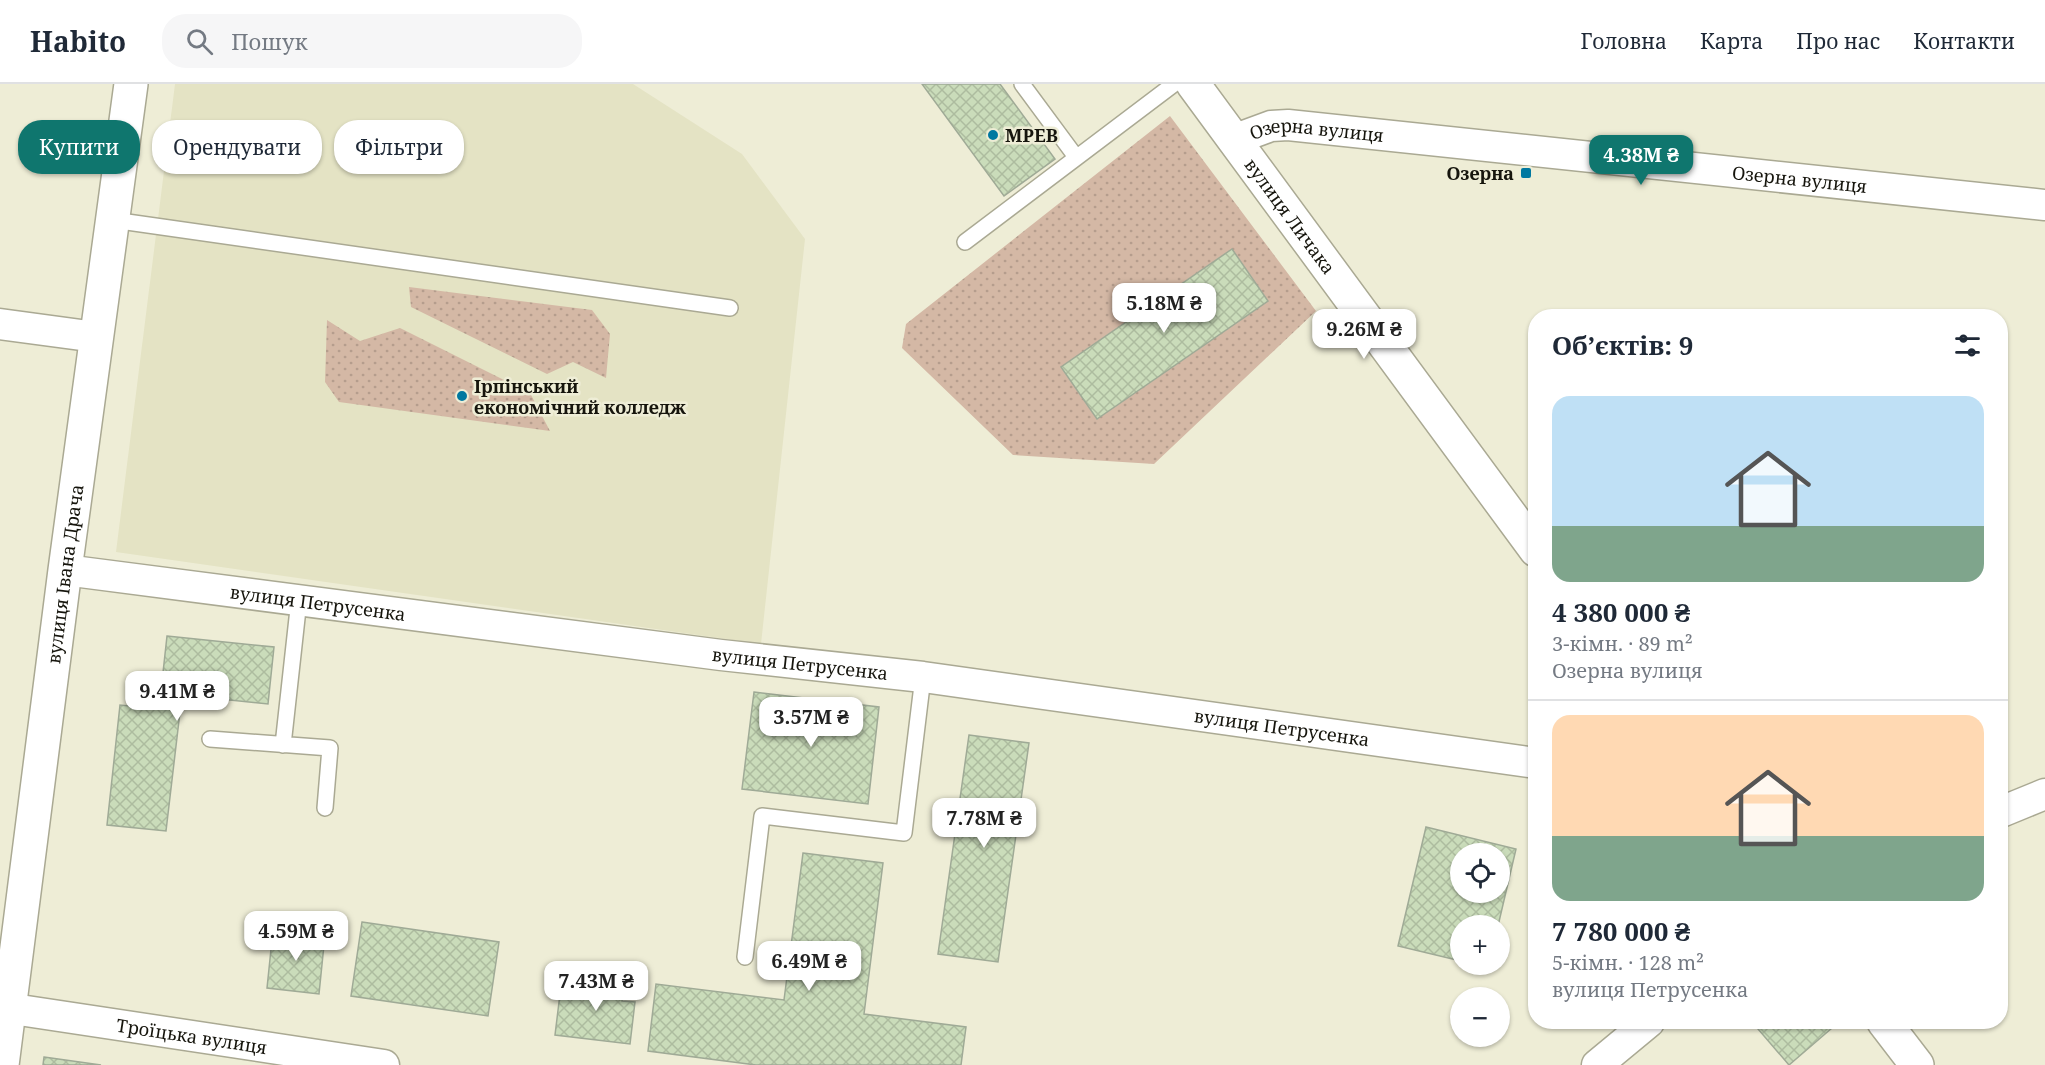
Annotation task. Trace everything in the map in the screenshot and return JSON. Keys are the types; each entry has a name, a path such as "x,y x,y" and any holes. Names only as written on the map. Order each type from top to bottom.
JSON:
{"street":[{"name":"вулиця Івана Драча","path":"2,1065 5,1008 130,84"},
{"name":"вулиця Личака","path":"1193,84 1528,539"},
{"name":"Озерна вулиця","path":"1233,140 1271,126 1288,125 2045,205"},
{"path":"0,324 96,337"},
{"name":"вулиця Петрусенка","path":"65,570 721,655 923,677 1528,762"},
{"path":"2008,809 2045,794"},
{"name":"Троїцька вулиця","path":"5,1008 384,1065"},
{"path":"1597,1065 1641,1029"},
{"path":"1889,1029 1917,1065"}],"lane":[{"path":"1022,84 1076,157"},
{"path":"965,242 1174,84"},
{"path":"113,220 730,308"},
{"path":"283,745 299,600"},
{"path":"745,957 762,816 904,833 923,677"},
{"path":"210,739 330,748 325,808"}],"shaded area":[{"name":"Ірпінський економічний колледж","path":"175,84 633,84 742,154 805,239 761,644 116,552 164,174 322,174 322,120 170,120"},
{"path":"1170,116 1316,311 1154,464 1013,455 902,348 906,324"},
{"path":"409,287 592,310 610,334 606,378 573,362 547,374 411,307"},
{"path":"327,320 360,341 400,328 530,393 550,431 339,402 325,382"}],"building":[{"path":"922,84 1000,84 1055,159 1004,196"},
{"path":"1232,249 1268,301 1097,419 1061,367"},
{"path":"167,636 274,647 268,704 182,695 166,831 107,825 120,705 159,709"},
{"path":"754,692 879,707 868,804 742,789"},
{"path":"969,735 1029,743 998,962 938,954"},
{"path":"1426,827 1491,843 1450,843 1450,903 1503,903 1501,915 1450,915 1450,958 1398,946"},
{"path":"1510,848 1516,849 1510,875"},
{"path":"803,853 883,863 864,1014 966,1027 961,1065 756,1065 648,1051 656,984 784,1000"},
{"path":"362,922 499,942 488,1016 351,996"},
{"path":"273,930 325,935 319,994 267,988"},
{"path":"575,976 623,981 622,1001 635,1002 630,1044 555,1035 560,994 573,995"},
{"path":"1758,1029 1831,1029 1789,1065"},
{"path":"44,1057 101,1065 43,1065"}],"place":[{"name":"МРЕВ","path":"993,135"},
{"name":"Озерна","path":"1526,173"},
{"name":"Ірпінський економічний колледж","path":"462,396"}]}
